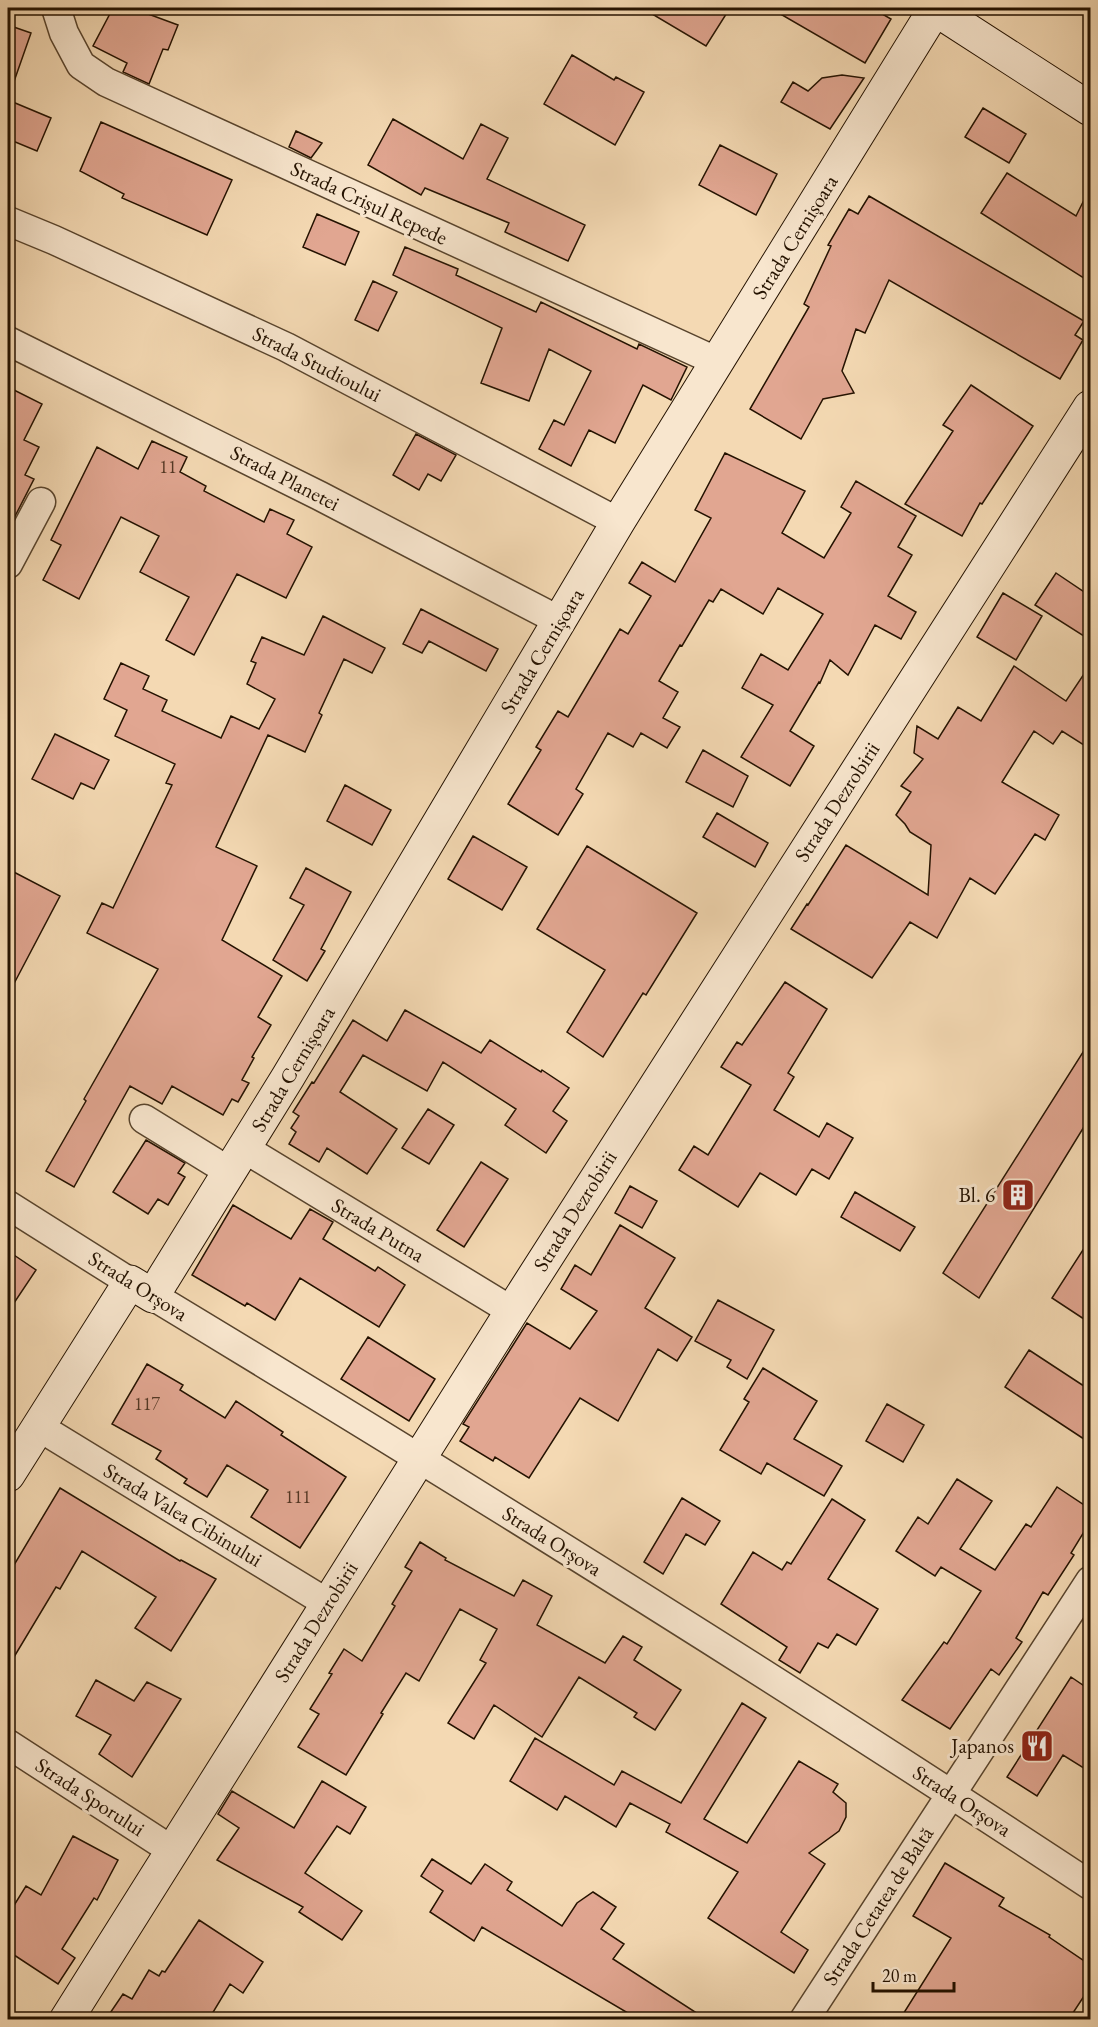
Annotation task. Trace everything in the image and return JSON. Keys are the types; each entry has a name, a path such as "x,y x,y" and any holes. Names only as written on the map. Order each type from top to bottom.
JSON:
{"street":[{"name":"Strada Crișul Repede","path":"56,8 64,33 81,65 106,82 718,362"},
{"name":"Strada Cernișoara","path":"8,1475 39,1427 237,1160 618,522 934,8"},
{"path":"934,8 1090,109"},
{"name":"Strada Studioului","path":"8,221 286,346 618,522"},
{"name":"Strada Planetei","path":"8,340 320,496 560,621"},
{"name":"Strada Dezrobirii","path":"66,2019 512,1311 1090,407"},
{"path":"8,564 41,502"},
{"name":"Strada Putna","path":"144,1119 237,1160 512,1311"},
{"name":"Strada Orșova","path":"8,1205 691,1627 1090,1885"},
{"name":"Strada Valea Cibinului","path":"39,1427 327,1603"},
{"name":"Strada Cetatea de Baltă","path":"804,2019 1090,1581"},
{"name":"Strada Sporului","path":"8,1744 172,1851"}],"building":[{"path":"113,8 132,8 178,25 168,50 163,49 149,84 123,72 127,63 93,46"},
{"path":"642,8 730,8 706,46"},
{"path":"770,8 872,8 891,19 865,63"},
{"path":"8,25 31,33 11,90 8,90"},
{"path":"572,55 614,80 616,77 644,92 615,145 544,104"},
{"path":"842,75 864,78 830,129 781,102 793,82 808,91 822,78"},
{"path":"8,100 51,118 37,151 8,139"},
{"path":"983,108 1026,134 1009,163 965,137"},
{"path":"393,119 463,159 481,124 508,138 487,179 585,225 568,261 505,232 509,223 425,188 421,195 368,165"},
{"path":"101,122 232,180 207,235 122,198 124,194 80,171"},
{"path":"296,131 322,143 311,158 289,147"},
{"path":"720,145 777,174 756,215 699,185"},
{"path":"1007,173 1076,216 1090,188 1090,282 981,213"},
{"path":"869,196 1084,321 1075,335 1083,340 1060,379 889,280 865,333 856,329 842,371 854,393 823,399 801,439 750,409 809,307 804,304 831,246 828,245 849,209 858,214"},
{"path":"317,214 359,232 345,265 303,247"},
{"path":"405,247 458,269 456,275 536,312 541,302 637,349 639,344 687,367 671,400 643,385 615,443 589,430 571,466 539,449 554,420 564,425 591,371 549,349 529,401 481,383 502,328 393,275"},
{"path":"373,281 397,292 378,331 355,320"},
{"path":"971,385 1033,426 982,504 980,503 962,536 905,504 953,431 943,425"},
{"path":"8,387 42,404 24,440 39,447 25,475 34,479 8,530"},
{"path":"416,434 456,455 441,481 428,474 419,490 393,475"},
{"path":"152,441 187,457 180,472 206,486 204,491 264,522 270,509 294,520 287,534 312,547 286,598 237,574 194,655 166,640 189,597 140,572 159,536 121,517 79,599 43,580 61,545 51,540 97,447 138,469"},
{"path":"725,453 805,491 782,533 824,558 851,513 841,507 856,481 916,516 898,547 912,555 888,596 916,612 901,639 875,625 848,675 830,660 820,683 790,731 814,746 790,786 741,757 773,705 742,688 761,654 788,670 823,614 778,588 763,614 721,589 713,602 709,600 659,681 678,692 663,718 680,727 667,748 641,733 633,747 608,733 576,789 583,794 558,835 508,804 541,750 536,747 558,711 568,717 620,629 628,634 651,596 629,583 642,562 675,582 711,518 695,510"},
{"path":"1056,573 1090,596 1090,640 1035,605"},
{"path":"1003,593 1042,616 1016,660 977,637"},
{"path":"421,609 498,649 486,671 429,641 422,653 403,644"},
{"path":"323,616 385,648 372,673 344,659 319,713 322,715 305,752 268,735 216,847 257,866 222,940 282,976 258,1017 271,1025 252,1057 254,1058 242,1080 249,1083 238,1102 232,1099 223,1115 172,1086 162,1104 130,1086 74,1187 46,1171 158,969 87,933 102,903 113,908 172,785 166,783 175,764 115,736 127,710 104,699 121,663 149,676 143,689 167,700 162,711 221,738 231,716 259,729 275,699 247,684 256,663 251,661 262,637 304,655"},
{"path":"1090,665 1090,749 1062,731 1053,744 1034,731 1002,782 1059,815 1045,840 1035,834 995,894 970,878 937,938 910,922 872,978 791,929 846,845 928,895 931,845 910,832 896,815 911,792 901,786 923,759 914,753 917,726 938,739 958,707 981,721 1014,666 1066,701"},
{"path":"55,734 109,760 94,789 81,783 73,799 32,779"},
{"path":"703,750 748,776 733,807 686,782"},
{"path":"345,785 391,810 372,845 327,821"},
{"path":"717,813 768,843 755,867 703,837"},
{"path":"473,836 527,867 502,910 448,879"},
{"path":"587,846 697,913 646,995 643,993 603,1057 567,1032 605,970 537,929"},
{"path":"306,868 351,892 321,949 325,951 307,981 273,960 304,905 290,898"},
{"path":"8,869 60,896 8,995"},
{"path":"785,982 827,1009 788,1073 794,1077 774,1110 819,1137 827,1123 853,1138 829,1179 812,1169 796,1195 760,1173 738,1207 679,1170 694,1146 708,1155 751,1085 721,1067 737,1042 742,1045"},
{"path":"405,1010 481,1053 490,1040 569,1088 553,1111 567,1121 546,1153 505,1125 516,1109 443,1062 427,1091 363,1055 340,1092 397,1129 367,1174 327,1148 319,1162 289,1144 296,1132 291,1128 299,1116 293,1112 353,1020 387,1041"},
{"name":"Bl. 6","path":"1090,1041 1090,1117 979,1298 943,1273"},
{"path":"428,1109 454,1125 429,1164 402,1148"},
{"path":"146,1140 185,1163 178,1173 185,1177 168,1205 158,1199 148,1214 113,1192"},
{"path":"481,1162 508,1179 464,1247 437,1230"},
{"path":"630,1186 657,1201 642,1228 615,1213"},
{"path":"855,1192 915,1227 900,1251 841,1217"},
{"path":"233,1205 291,1239 310,1209 333,1222 323,1239 375,1271 378,1267 405,1285 379,1327 300,1278 275,1320 247,1303 245,1306 192,1275"},
{"path":"620,1225 675,1258 645,1308 692,1337 677,1361 658,1349 618,1421 580,1398 529,1478 495,1457 493,1461 460,1441 469,1427 463,1424 527,1323 570,1349 597,1311 561,1289 575,1265 591,1275"},
{"path":"1090,1239 1090,1323 1052,1298"},
{"path":"8,1251 36,1270 8,1312"},
{"path":"718,1300 774,1330 747,1379 727,1367 731,1360 695,1341"},
{"path":"368,1337 435,1379 409,1421 341,1379"},
{"path":"1029,1350 1090,1390 1090,1443 1005,1387"},
{"path":"147,1364 183,1385 180,1390 225,1418 236,1401 283,1432 281,1435 346,1477 300,1548 251,1517 268,1490 227,1465 207,1497 184,1483 187,1479 156,1459 161,1451 112,1424"},
{"path":"763,1368 817,1401 794,1439 842,1466 824,1496 767,1463 761,1474 720,1450 749,1402 744,1399"},
{"path":"887,1404 924,1425 903,1462 866,1441"},
{"path":"957,1479 992,1501 960,1549 995,1570 1026,1524 1031,1527 1057,1487 1090,1509 1090,1522 1071,1553 1074,1555 1048,1595 1043,1592 1016,1638 1022,1642 999,1675 991,1669 950,1729 902,1700 944,1642 947,1644 981,1591 941,1567 935,1576 896,1551 918,1517 928,1524"},
{"path":"60,1488 180,1561 216,1579 171,1651 135,1628 156,1597 82,1551 60,1589 56,1587 8,1667 8,1575"},
{"path":"682,1498 720,1521 705,1545 686,1534 663,1574 644,1562"},
{"path":"832,1499 865,1520 828,1579 878,1609 856,1645 837,1634 828,1648 818,1643 800,1673 779,1660 787,1647 721,1604 753,1552 782,1570 787,1562 791,1564"},
{"path":"420,1542 446,1558 445,1560 514,1596 523,1580 552,1596 537,1625 605,1663 623,1636 642,1647 634,1660 681,1690 655,1730 634,1717 637,1713 579,1677 542,1737 494,1705 474,1739 448,1723 486,1663 480,1660 497,1629 460,1609 419,1681 406,1673 346,1775 298,1747 319,1714 310,1709 332,1674 329,1673 344,1649 362,1661 395,1606 392,1604 412,1571 405,1567"},
{"path":"1071,1677 1090,1690 1090,1772 1063,1755 1037,1796 1007,1777"},
{"path":"96,1680 134,1701 147,1682 181,1699 132,1777 99,1754 111,1735 76,1716"},
{"path":"742,1703 766,1718 704,1819 747,1843 799,1761 838,1784 833,1792 846,1803 846,1817 839,1831 809,1853 825,1864 781,1932 808,1950 794,1973 708,1918 738,1872 666,1832 670,1824 630,1803 616,1827 565,1796 557,1810 510,1781 535,1738 614,1785 622,1771 681,1803"},
{"path":"322,1781 366,1807 350,1834 337,1826 305,1873 362,1911 342,1940 299,1912 303,1907 217,1860 239,1828 218,1814 232,1791 294,1828"},
{"path":"73,1836 118,1860 97,1900 94,1898 62,1949 75,1958 58,1984 8,1951 8,1915 26,1886 41,1895"},
{"path":"432,1859 471,1884 485,1864 512,1882 507,1890 562,1926 577,1903 593,1892 616,1907 601,1929 624,1944 613,1959 706,2019 638,2019 482,1927 474,1941 430,1912 443,1891 421,1876"},
{"path":"945,1863 1004,1898 999,1906 1050,1935 1049,1937 1090,1965 1090,1987 1069,2019 900,2019 951,1938 913,1916"},
{"path":"199,1920 263,1962 243,1993 230,1984 209,2019 106,2019 123,1994 132,1999 149,1970 159,1976 162,1971 165,1972"}],"place":[{"name":"Bl. 6","path":"1018,1195"},
{"name":"Japanos","path":"1037,1746"}]}
